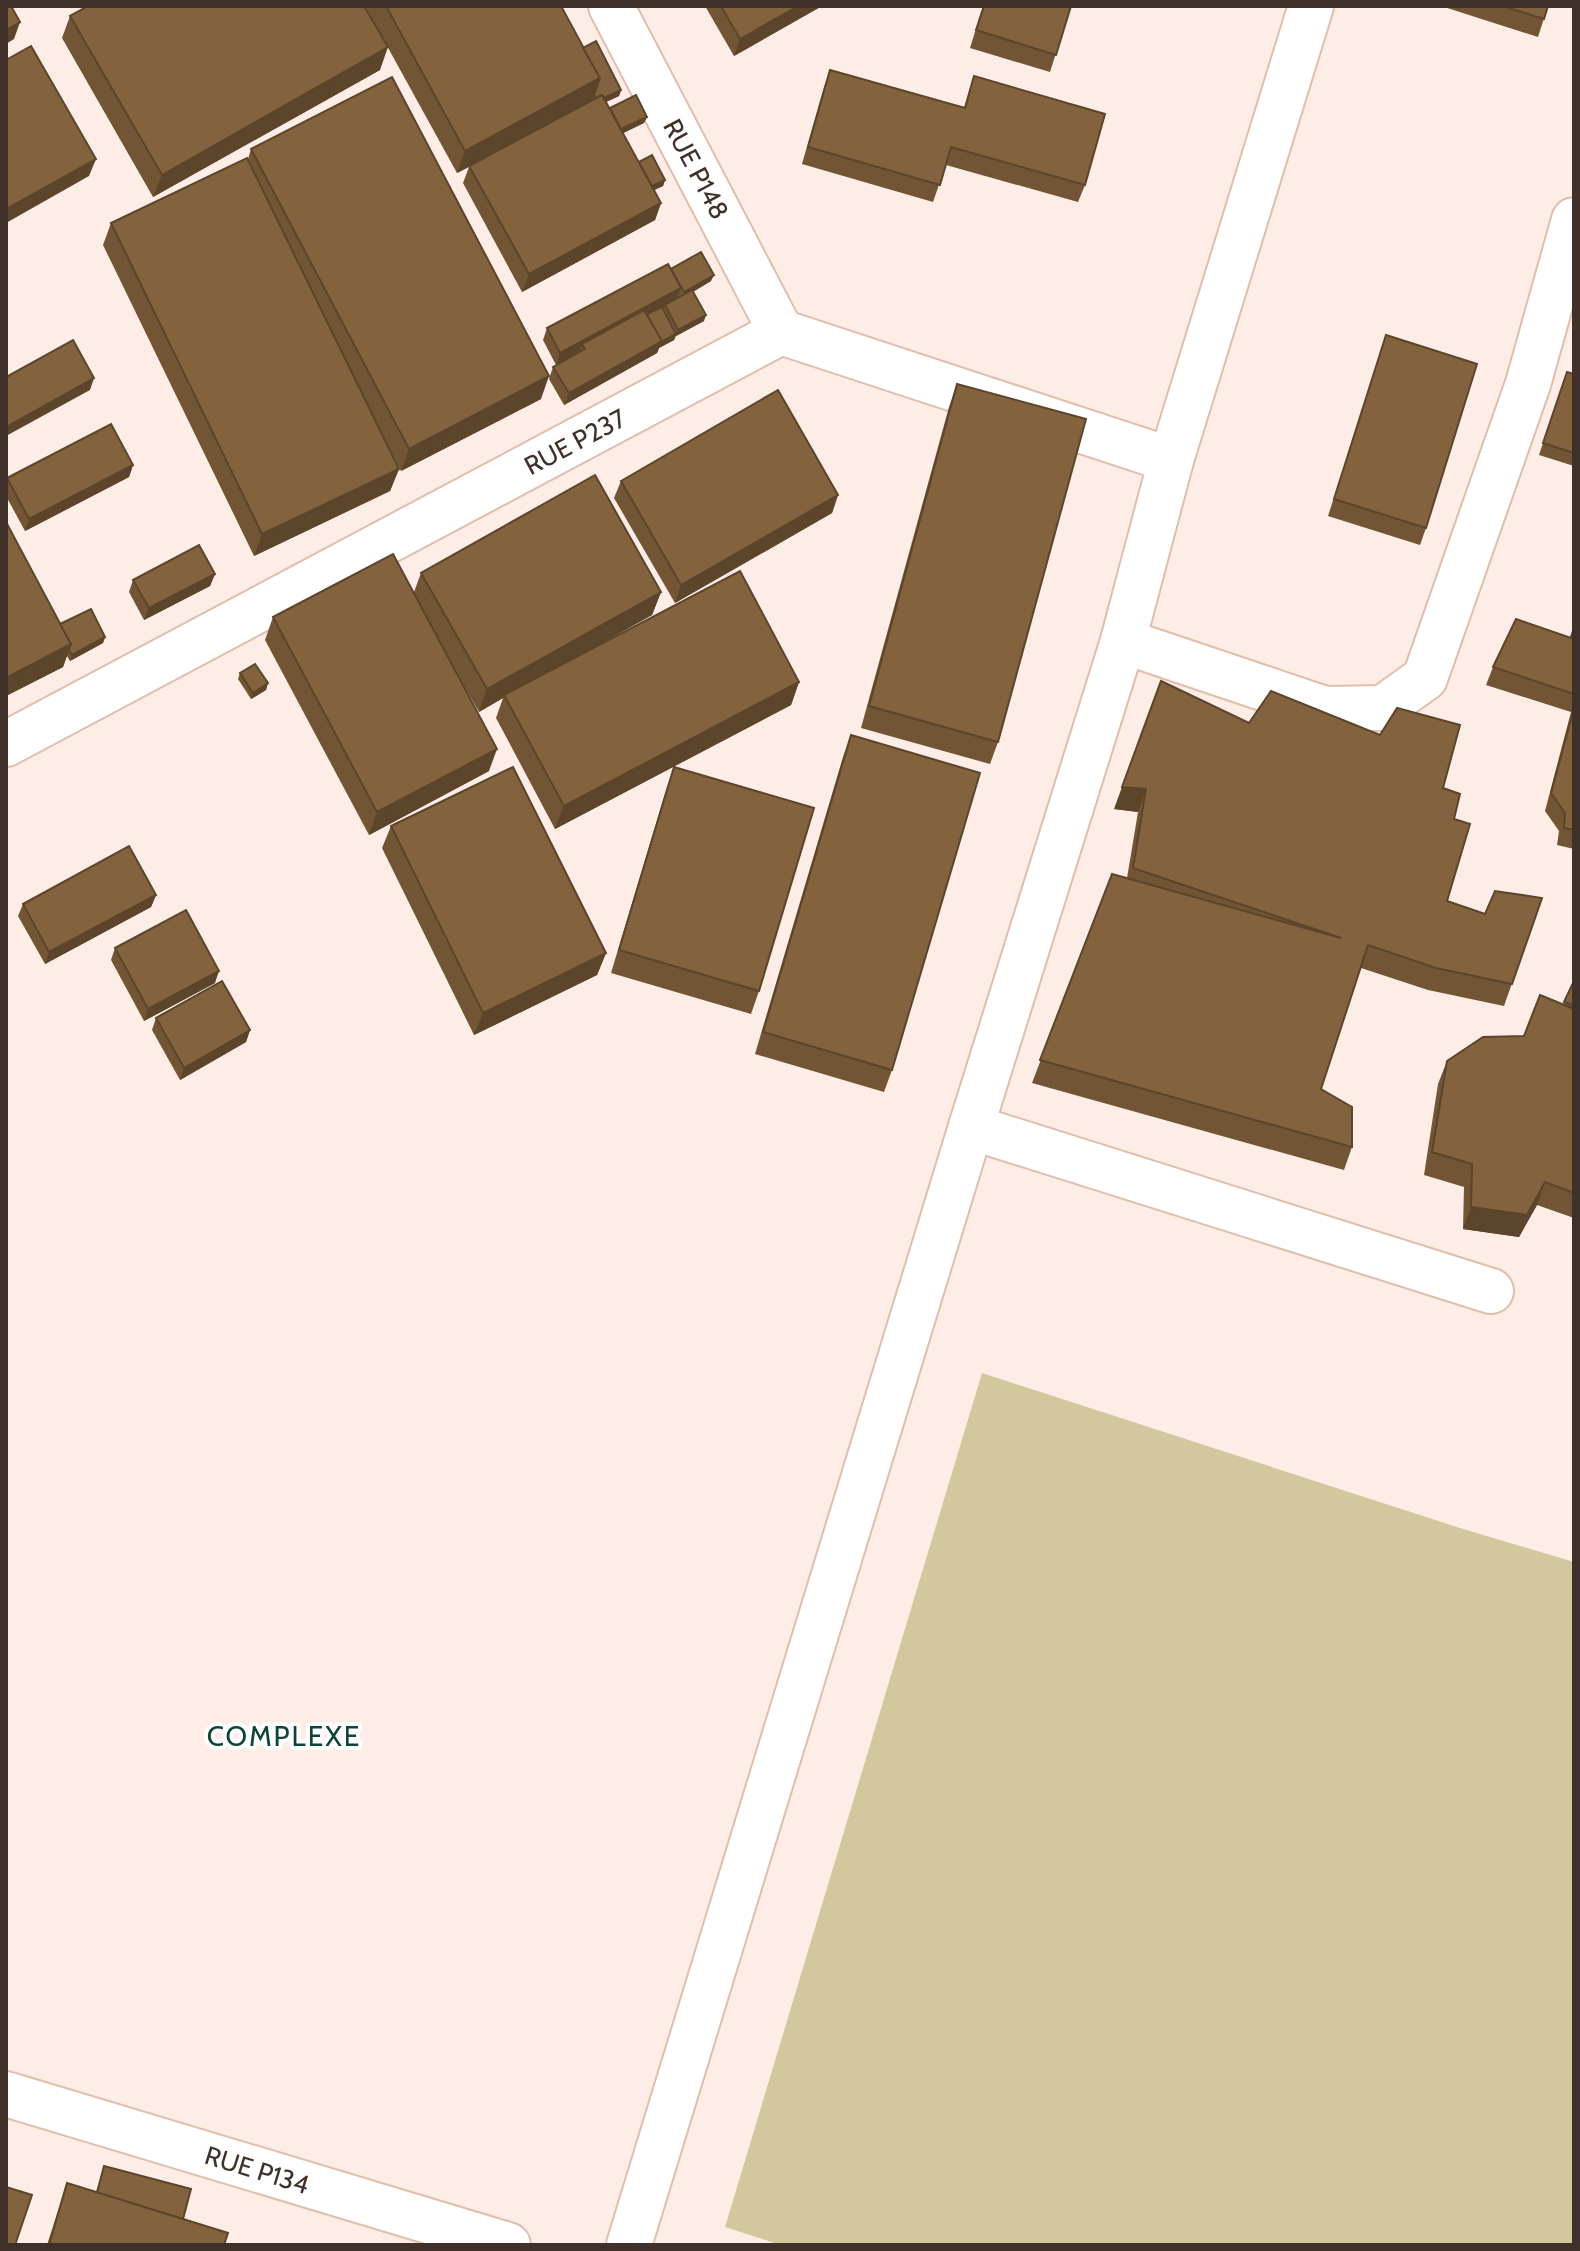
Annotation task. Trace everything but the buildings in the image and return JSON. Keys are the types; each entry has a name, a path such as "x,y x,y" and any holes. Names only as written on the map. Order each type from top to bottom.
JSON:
{"street":[{"name":"RUE P148","path":"611,6 781,332"},
{"path":"629,2245 1123,641 1171,460 1311,6"},
{"path":"1123,641 1325,709 1383,708 1425,678 1528,384 1574,220"},
{"path":"781,332 1171,460"},
{"name":"RUE P237","path":"6,744 781,332"},
{"path":"971,1127 1491,1291"},
{"name":"RUE P134","path":"6,2094 508,2245"}],"shaded area":[{"path":"982,1373 1574,1562 1574,2245 781,2245 725,2227"}],"district":[{"name":"COMPLEXE","path":"284,1736"}]}
